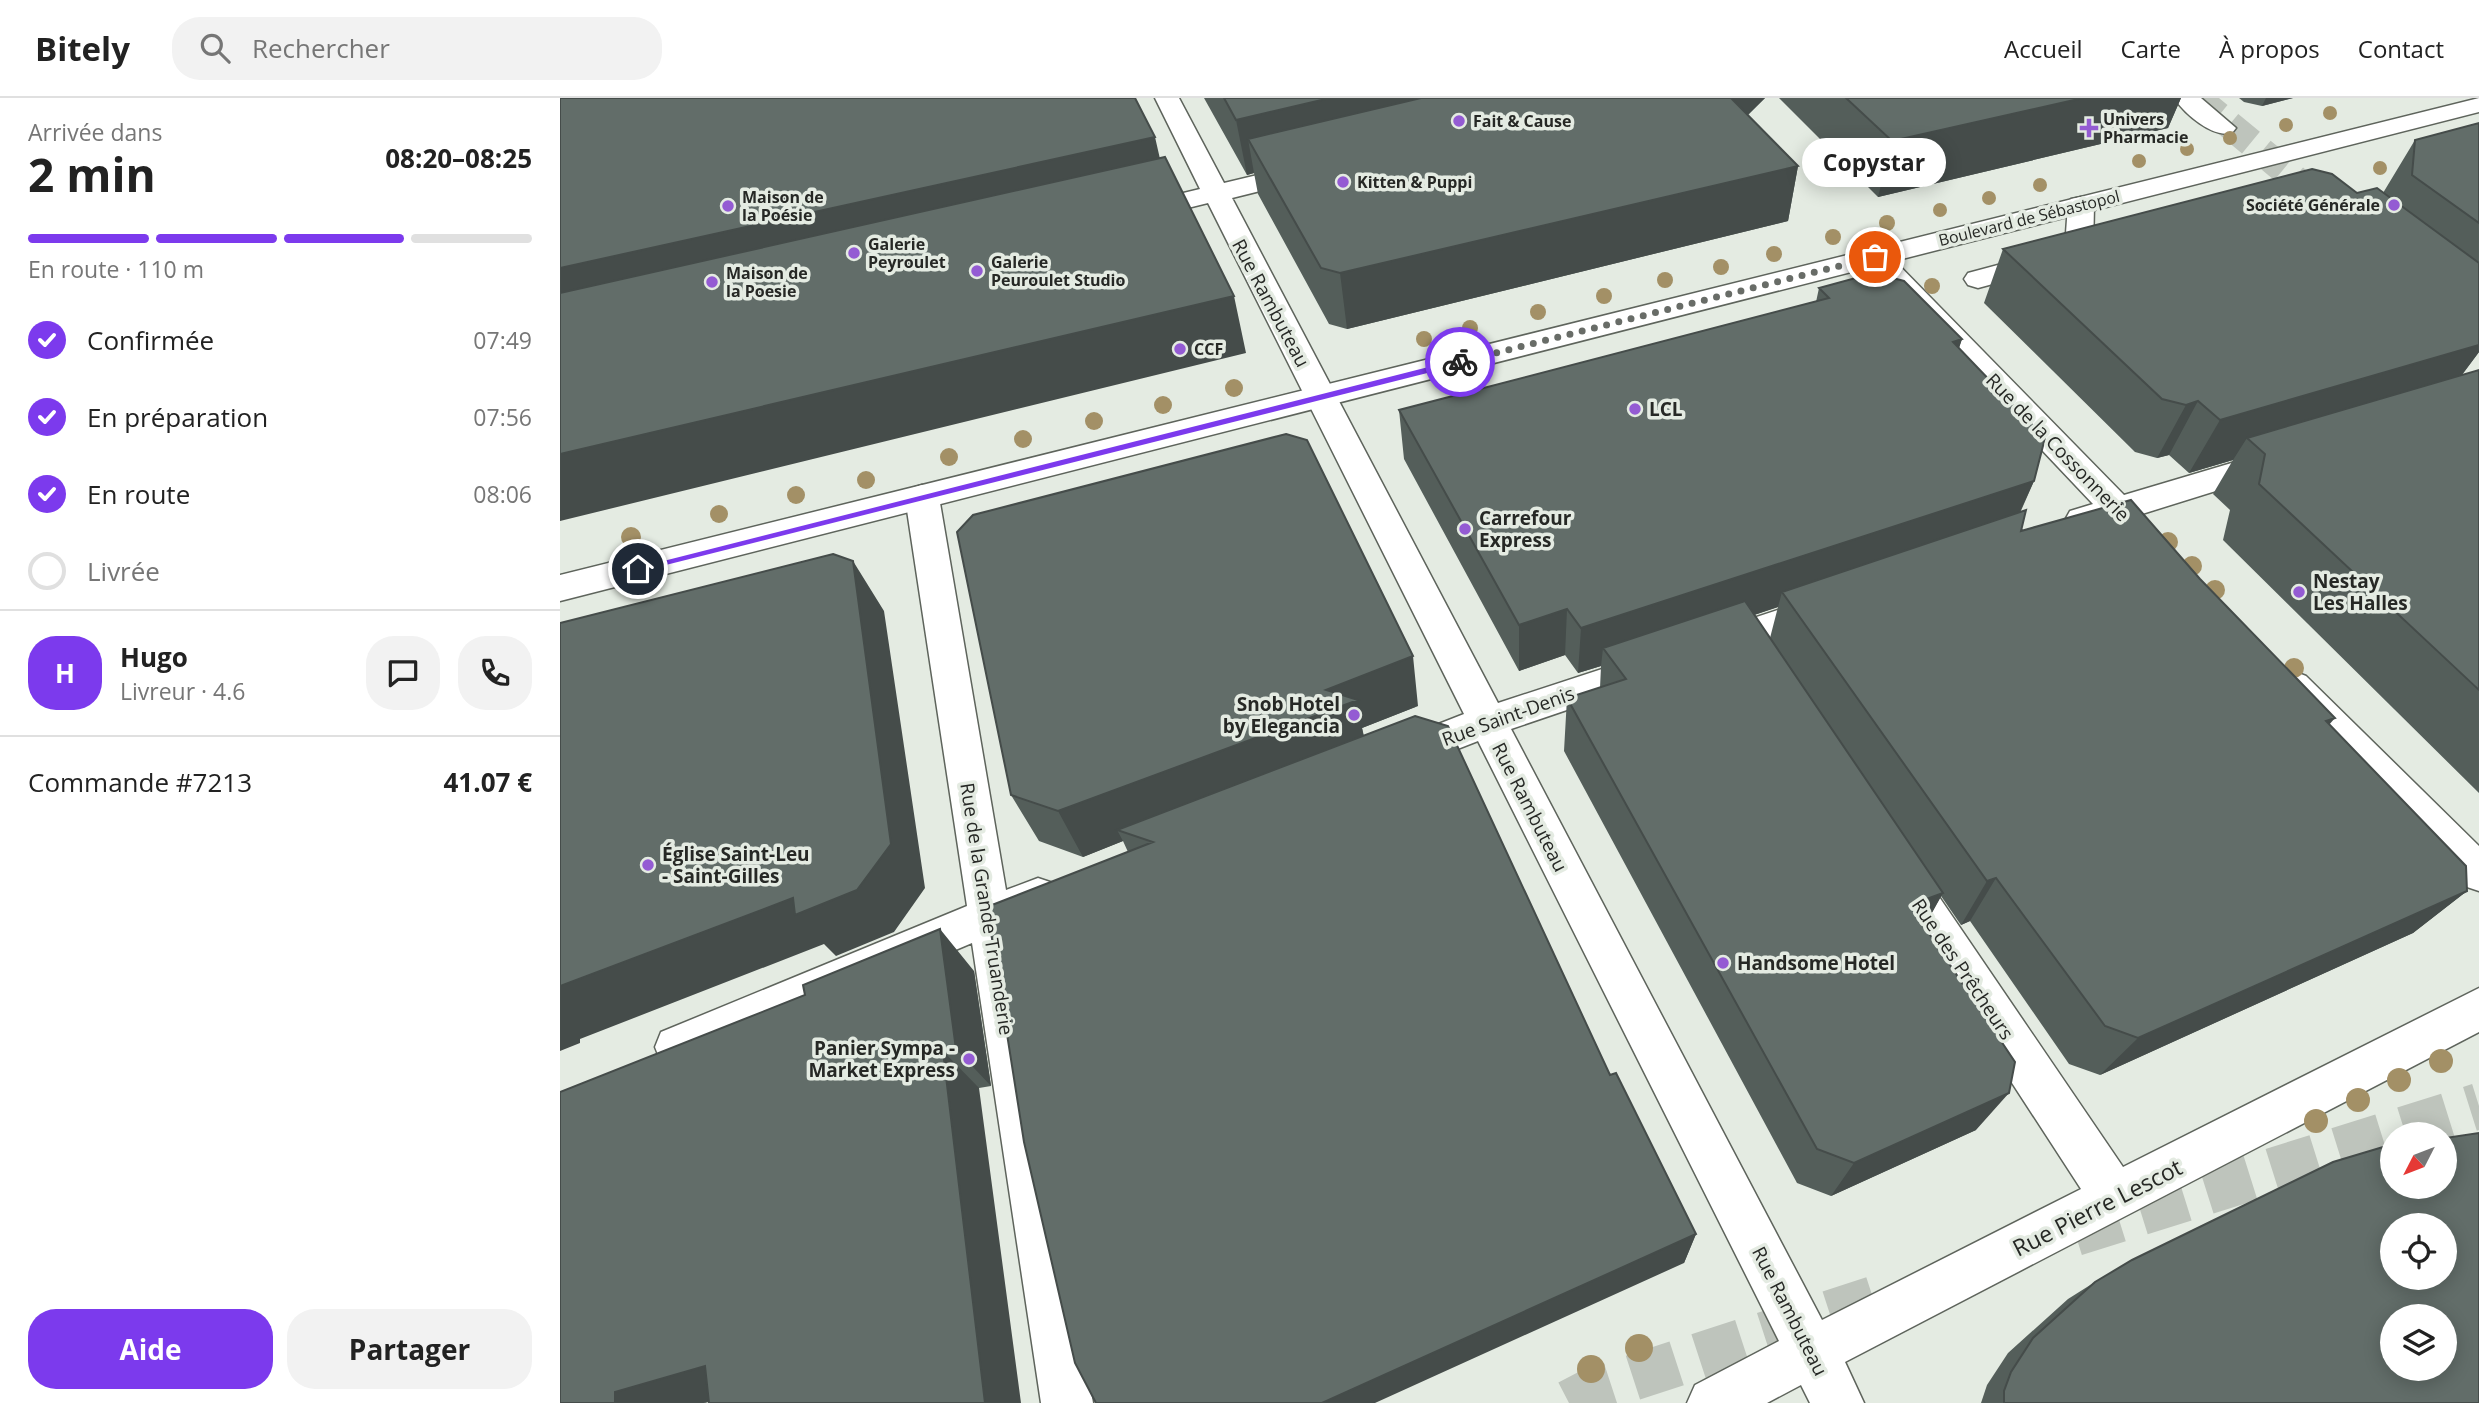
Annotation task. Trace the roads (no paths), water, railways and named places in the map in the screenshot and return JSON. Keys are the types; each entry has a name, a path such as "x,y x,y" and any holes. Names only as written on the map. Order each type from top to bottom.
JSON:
{"street":[{"name":"Rue Rambuteau","path":"1167,98 1838,1403"},
{"path":"2186,98 2223,128"},
{"name":"Boulevard de Sébastopol","path":"560,588 2479,104"},
{"path":"1110,219 1330,166"},
{"path":"1978,279 2079,253 2081,205"},
{"name":"Rue de la Cossonnerie","path":"1875,257 2155,548"},
{"path":"2043,534 2116,509 2306,452"},
{"name":"Rue de la Grande Truanderie","path":"922,497 1067,1403"},
{"name":"Rue Saint-Denis","path":"1371,767 1486,722 1860,596"},
{"path":"1742,636 1765,670"},
{"path":"2273,666 2479,873"},
{"name":"Rue des Prêcheurs","path":"1879,842 2115,1198"},
{"path":"648,1059 1077,880"},
{"name":"Rue Pierre Lescot","path":"1713,1403 2479,1009"}],"tunnel":[{"path":"2197,98 2330,208"},
{"path":"2075,1233 2479,1106"},
{"path":"1569,1403 1592,1391 1895,1292"}],"place":[{"name":"Fait & Cause","path":"1459,121"},
{"name":"Univers Pharmacie","path":"2089,128"},
{"name":"Kitten & Puppi","path":"1343,182"},
{"name":"Société Générale","path":"2394,205"},
{"name":"Maison de la Poésie","path":"728,206"},
{"name":"Galerie Peyroulet","path":"854,253"},
{"name":"Copystar","path":"1875,257"},
{"name":"Galerie Peuroulet Studio","path":"977,271"},
{"name":"Maison de la Poesie","path":"712,282"},
{"name":"CCF","path":"1180,349"},
{"name":"LCL","path":"1635,409"},
{"name":"Carrefour Express","path":"1465,529"},
{"name":"Nestay Les Halles","path":"2299,592"},
{"name":"Snob Hotel by Elegancia","path":"1354,715"},
{"name":"Église Saint-Leu - Saint-Gilles","path":"648,865"},
{"name":"Handsome Hotel","path":"1723,963"},
{"name":"Panier Sympa - Market Express","path":"969,1059"}]}
